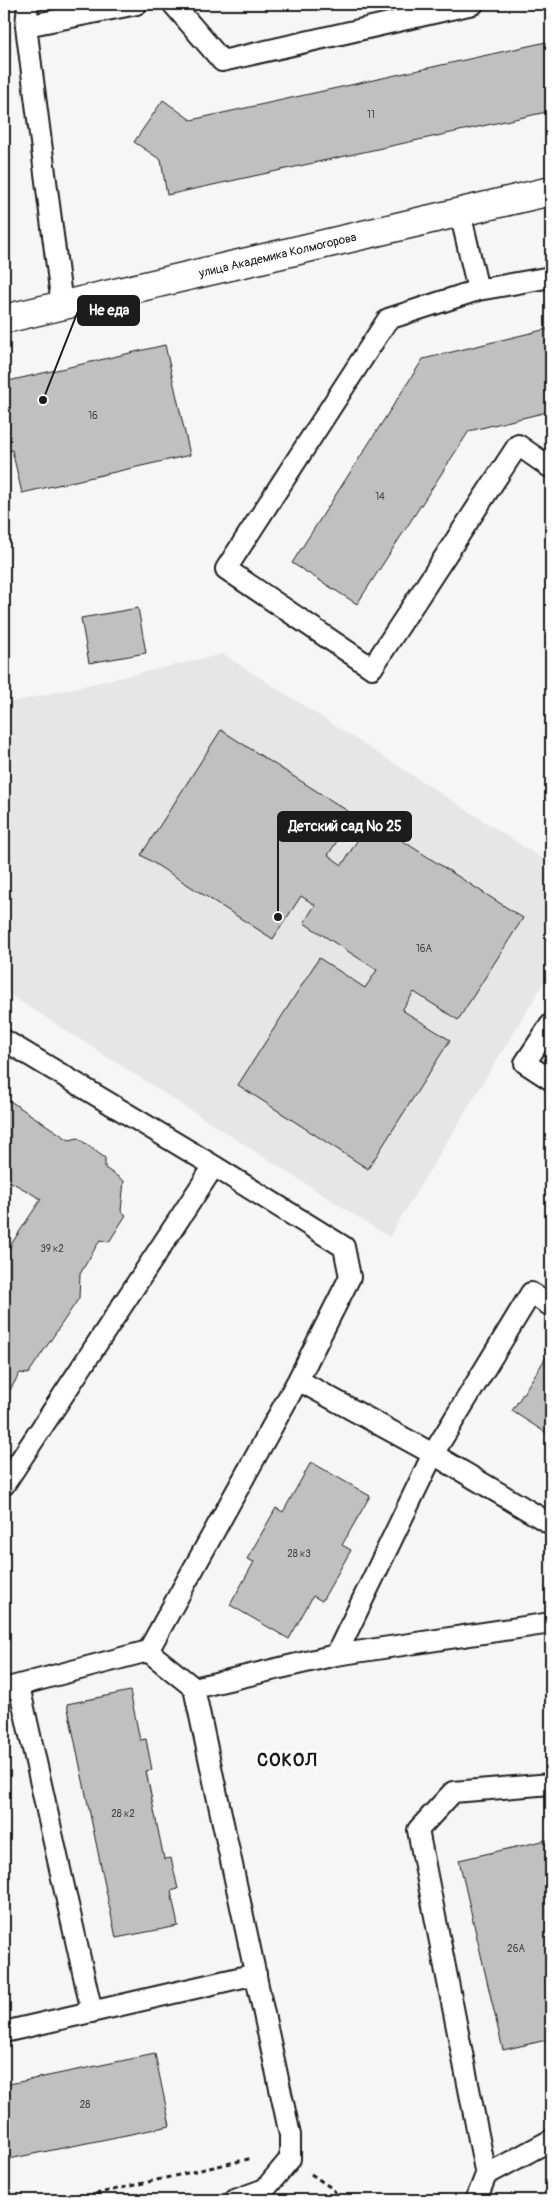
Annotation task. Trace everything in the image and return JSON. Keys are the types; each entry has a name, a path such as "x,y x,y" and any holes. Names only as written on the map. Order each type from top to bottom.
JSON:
{"street":[{"name":"улица Академика Колмогорова","path":"4,319 551,191"}],"lane":[{"path":"28,4 26,26 62,305"},
{"path":"26,26 137,4"},
{"path":"173,4 222,61 473,4"},
{"path":"460,212 478,290"},
{"path":"551,277 478,290 388,319 226,569 372,668 518,445 551,468"},
{"path":"551,1024 525,1063 551,1080"},
{"path":"4,1040 214,1166 344,1247 350,1277 298,1380 148,1651 12,1688 92,2012"},
{"path":"4,1485 214,1166"},
{"path":"336,1655 434,1454 531,1293 551,1306"},
{"path":"298,1380 434,1454 551,1524"},
{"path":"194,1688 336,1655 551,1622"},
{"path":"148,1651 194,1688 290,2135 290,2159 265,2189 235,2200"},
{"path":"476,2200 486,2175 418,1830 454,1792 551,1784"},
{"path":"4,2032 256,1974"},
{"path":"486,2175 551,2140"}],"path":[{"path":"69,2200 254,2158"}],"shaded area":[{"path":"223,654 551,864 551,971 389,1237 4,991 4,704"}],"building":[{"path":"551,41 551,111 167,195 161,160 134,142 163,100 191,120"},
{"path":"551,328 551,411 469,431 357,604 292,563 423,359"},
{"path":"165,345 190,455 22,493 12,450 4,452 4,382"},
{"path":"138,608 146,653 89,663 81,618"},
{"path":"221,730 354,815 328,855 342,865 370,820 523,918 458,1020 414,992 402,1010 450,1040 368,1169 238,1085 319,958 365,988 377,970 304,923 315,905 301,896 273,939 141,855"},
{"path":"4,1097 69,1140 78,1138 105,1158 105,1168 124,1181 121,1211 126,1215 109,1242 100,1240 80,1274 79,1298 28,1374 20,1373 4,1400 4,1255 41,1199 13,1183 4,1181"},
{"path":"551,1351 551,1436 512,1411"},
{"path":"311,1462 370,1496 342,1545 351,1550 322,1601 313,1596 289,1639 230,1605 254,1562 247,1559 276,1508 283,1512"},
{"path":"130,1691 140,1740 146,1739 152,1770 146,1771 164,1859 171,1858 178,1889 171,1891 178,1926 116,1938 67,1704"},
{"path":"551,1839 551,2039 503,2050 459,1860"},
{"path":"155,2054 170,2126 4,2160 4,2085"}],"place":[{"name":"Не еда","path":"43,400"},
{"name":"Детский сад № 25","path":"278,917"}],"district":[{"name":"СОКОЛ","path":"287,1760"}]}
